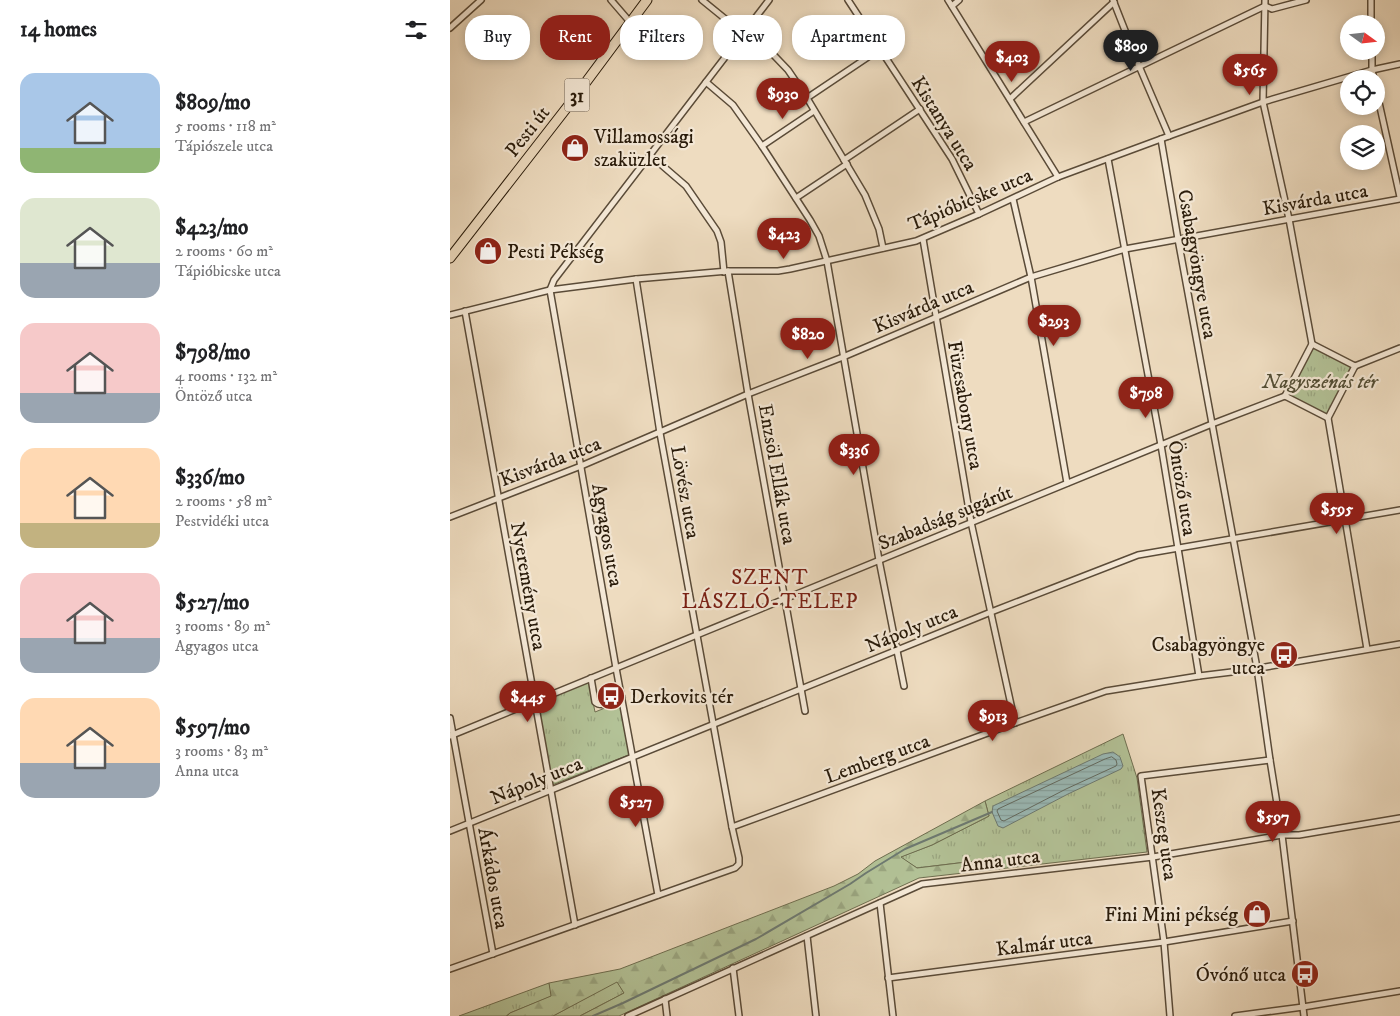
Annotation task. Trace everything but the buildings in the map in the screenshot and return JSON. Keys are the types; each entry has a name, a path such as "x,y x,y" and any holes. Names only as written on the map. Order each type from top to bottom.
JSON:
{"main road":[{"name":"Pesti út","path":"635,15 647,0"},
{"name":"Pesti út","path":"450,258 572,102 620,36"}],"street":[{"path":"450,28 481,0"},
{"path":"611,0 624,15"},
{"path":"702,0 720,15"},
{"path":"757,15 769,0"},
{"name":"Kistanya utca","path":"848,0 858,15"},
{"path":"948,0 1058,176"},
{"path":"952,6 958,0"},
{"path":"1265,3 1272,9 1306,0"},
{"path":"1370,0 1371,15"},
{"path":"1010,99 1114,1 1139,66 1170,136"},
{"path":"1024,122 1265,3"},
{"path":"1265,3 1263,102 1289,219 1312,344 1285,396 1328,418"},
{"path":"550,290 554,280 723,60"},
{"path":"780,60 807,98 865,195 873,212 884,248"},
{"path":"807,98 864,60"},
{"name":"Kistanya utca","path":"887,60 952,159 979,214"},
{"path":"1372,60 1372,70"},
{"name":"Tápióbicske utca","path":"1372,70 1400,64"},
{"name":"Tápióbicske utca","path":"450,315 550,290 636,279 726,271 778,270 923,239 1013,199 1058,176 1263,102 1340,79"},
{"path":"706,82 733,105 762,146 810,220 827,261 879,560 904,686"},
{"path":"796,198 920,109"},
{"path":"762,146 814,111"},
{"path":"1382,115 1400,198"},
{"name":"Csabagyöngye utca","path":"1162,139 1178,239 1257,668 1282,835 1304,1016"},
{"name":"Enzsöl Ellák utca","path":"650,155 686,186 716,231 720,242 805,711"},
{"name":"Öntöző utca","path":"1108,159 1161,445 1199,676"},
{"name":"Kisvárda utca","path":"450,518 581,466 748,394 843,357 1031,277 1126,249 1400,198"},
{"path":"1013,199 1031,277 1067,483"},
{"name":"Füzesabony utca","path":"923,239 972,522 1015,723"},
{"name":"Lövész utca","path":"636,279 660,433 732,827"},
{"name":"Agyagos utca","path":"550,290 616,668"},
{"name":"Nyeremény utca","path":"465,311 575,925"},
{"path":"1312,344 1355,366"},
{"path":"1367,649 1328,418 1355,366 1400,348"},
{"name":"Szabadság sugárút","path":"451,735 1212,424 1285,396"},
{"name":"Nápoly utca","path":"450,831 801,688 1138,555 1400,510"},
{"name":"Lemberg utca","path":"732,827 1106,691 1400,644"},
{"path":"616,668 658,895"},
{"path":"591,678 595,702 598,705 622,696"},
{"name":"Árkádos utca","path":"450,718 451,735 493,954"},
{"name":"Keszeg utca","path":"1170,1016 1164,942 1141,776 1270,760"},
{"name":"Anna utca","path":"628,1016 922,884 1153,857 1282,835 1299,835 1400,818"},
{"path":"450,969 735,868 739,864 739,858 732,827"},
{"path":"880,903 893,1016"},
{"name":"Kalmár utca","path":"888,978 1164,942 1293,921"},
{"path":"807,936 816,1016"},
{"path":"733,968 739,1016"},
{"path":"1235,1016 1303,1008 1400,991"},
{"path":"665,999 667,1016"}],"green space":[{"name":"Nagyszénás tér","path":"1312,344 1355,366 1328,418 1285,396"},
{"path":"589,682 595,712 620,702 631,754 552,785 538,707 542,701"},
{"path":"1123,734 1137,778 1147,852 981,871 975,861 917,868 900,857 932,845 989,816 985,801"},
{"path":"985,801 989,816 932,845 901,857 917,868 975,861 981,871 919,878 619,1016 580,1016 624,993 617,982 553,1016 507,1016 551,996 549,983 620,969 834,886 858,874 875,861"},
{"path":"617,981 624,993 580,1016 553,1016"},
{"path":"549,983 552,996 506,1016 459,1016"}],"water":[{"path":"1113,752 1120,757 1123,766 1121,769 1003,828 998,826 992,812 993,806 1103,754"}],"waterway":[{"path":"593,1016 756,939 850,884 905,849 992,812"}],"place":[{"name":"Villamossági szaküzlet","path":"575,148"},
{"name":"Pesti Pékség","path":"488,251"},
{"name":"Csabagyöngye utca","path":"1284,655"},
{"name":"Derkovits tér","path":"611,696"},
{"name":"Fini Mini pékség","path":"1257,914"},
{"name":"Óvónő utca","path":"1305,974"}],"district":[{"name":"SZENT LÁSZLÓ-TELEP","path":"770,589"}]}
